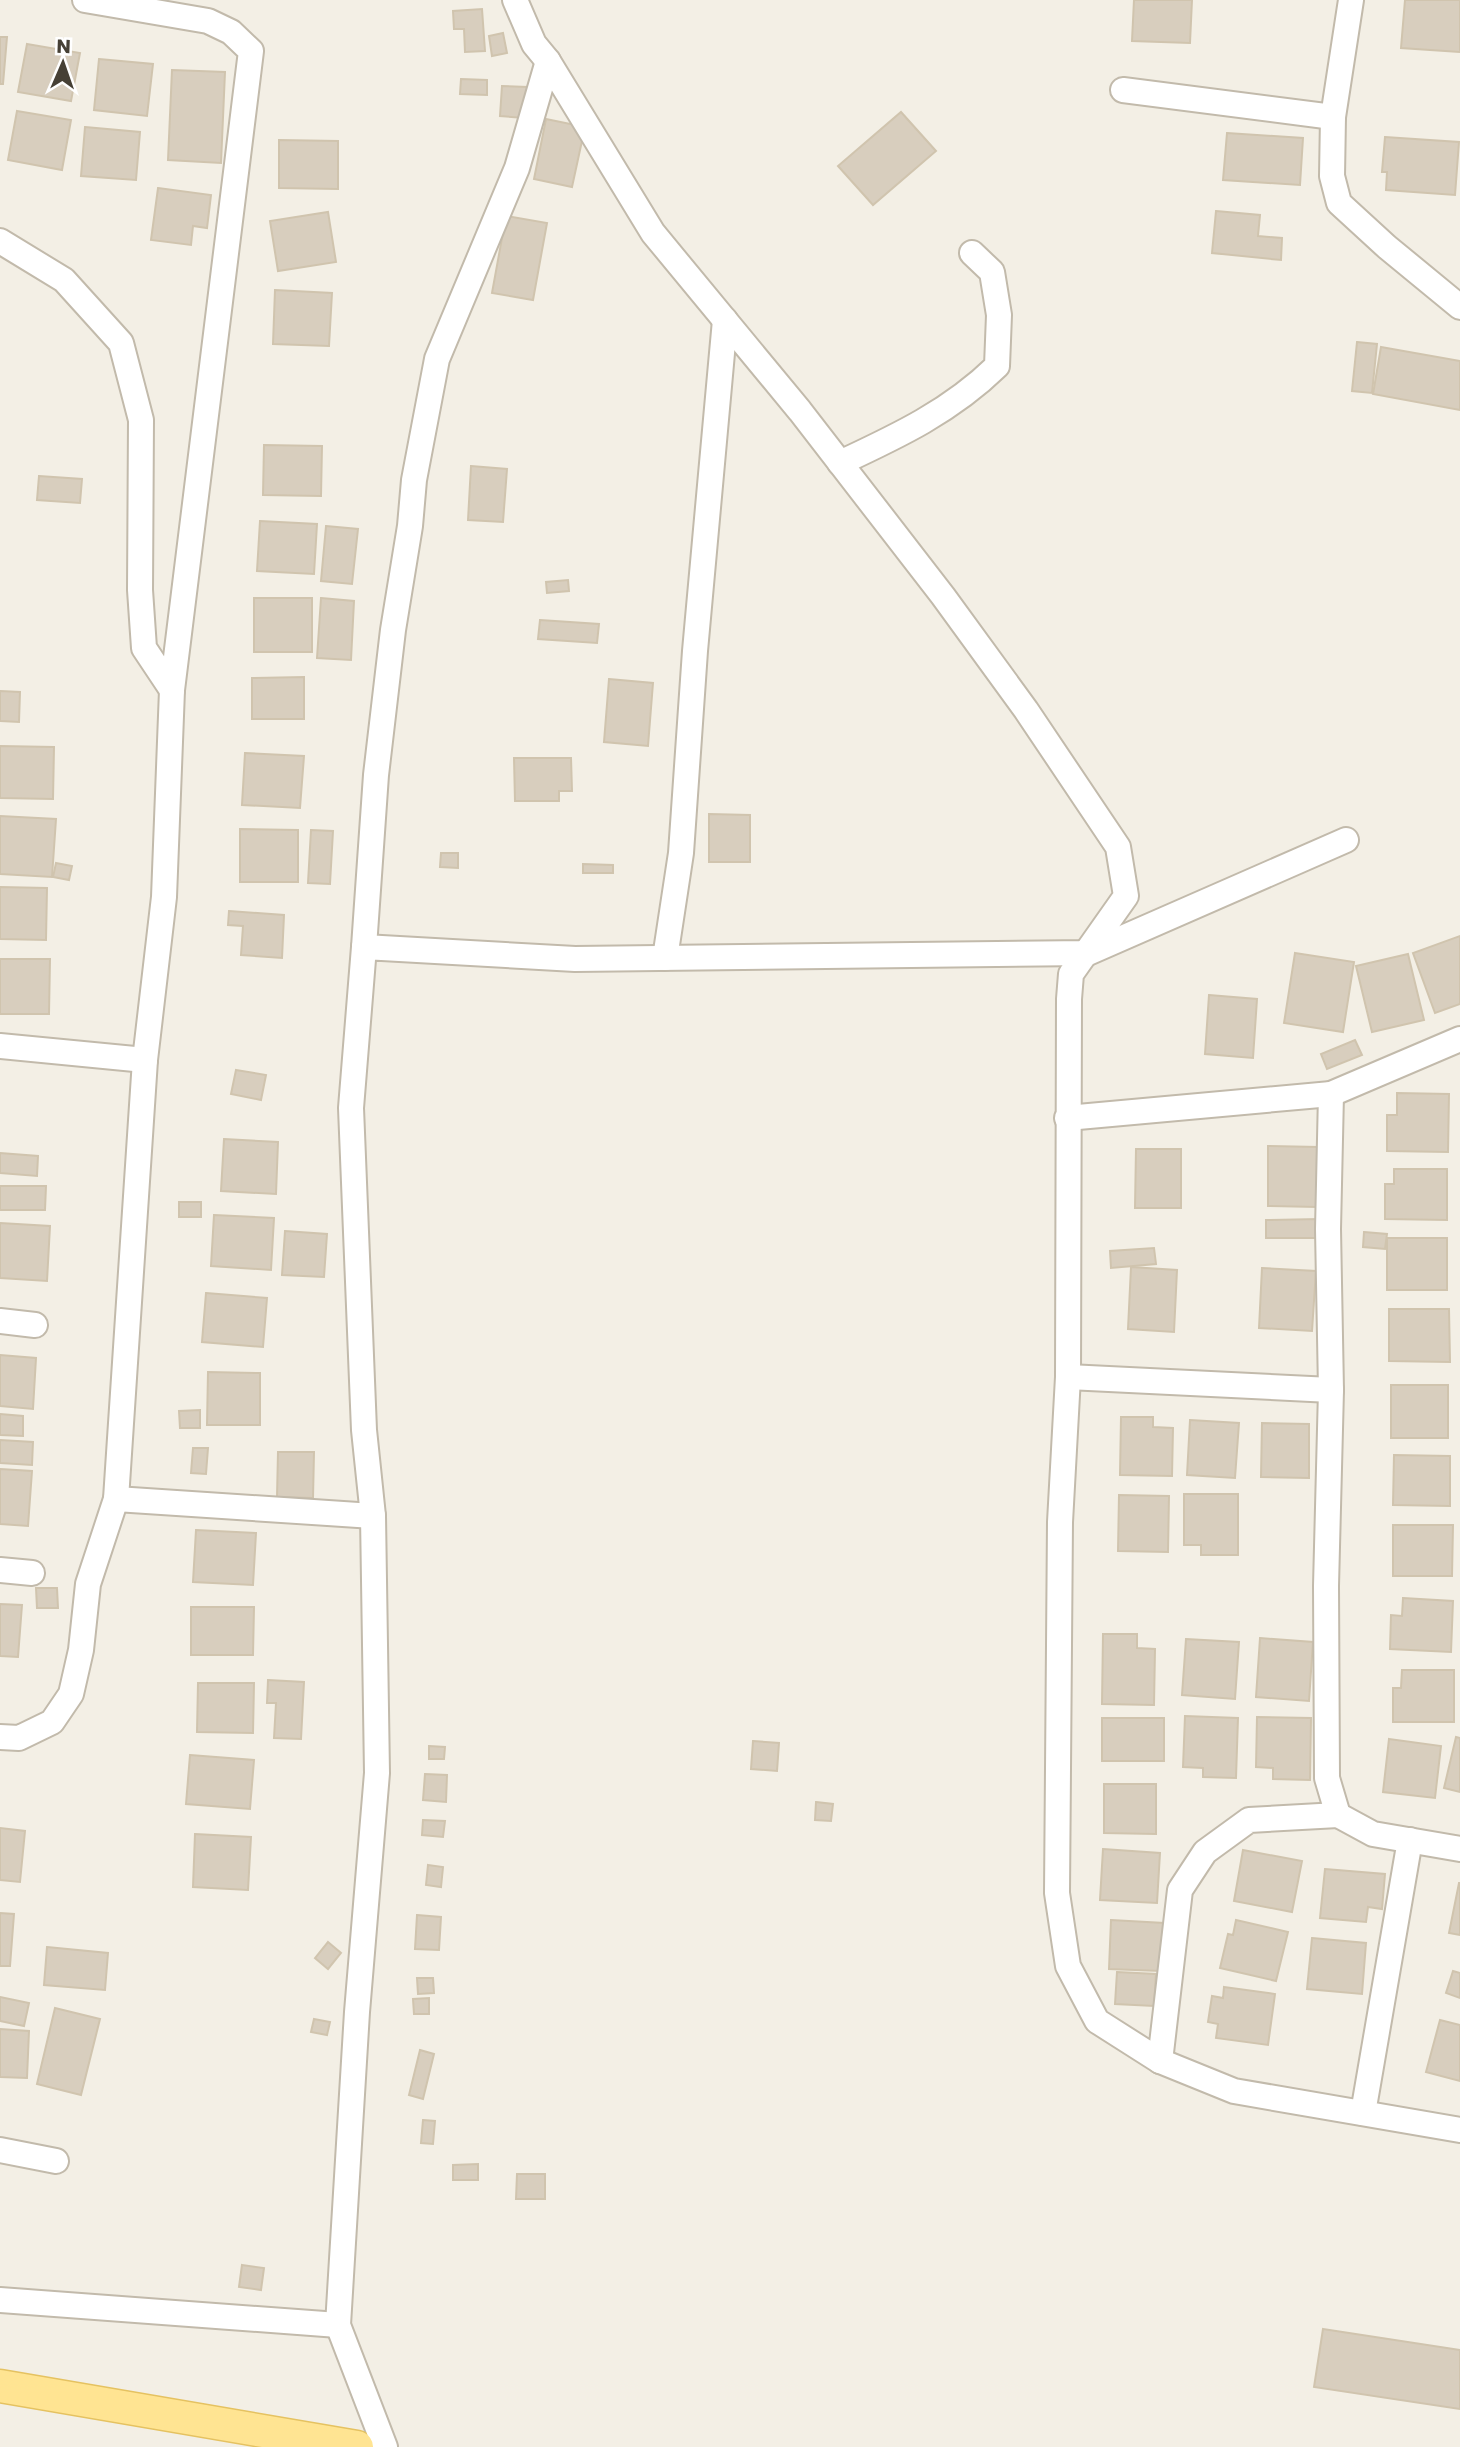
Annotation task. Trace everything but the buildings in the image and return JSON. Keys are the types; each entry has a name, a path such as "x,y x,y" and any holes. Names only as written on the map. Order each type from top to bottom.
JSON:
{"main road":[{"path":"0,2386 357,2447"}],"street":[{"path":"0,1737 19,1738 52,1722 71,1694 81,1650 88,1584 116,1499 145,1060 164,897 172,690 251,51 231,32 208,22 85,0"},
{"path":"515,0 534,44 548,61 653,233 840,463 943,596 1118,847 1126,896 1071,974 1067,1118 1068,1377 1060,1522 1057,1894 1068,1966 1097,2021 1160,2061 1234,2091 1460,2130"},
{"path":"1351,0 1333,117 1332,176 1339,203 1460,307"},
{"path":"385,2447 338,2325 357,2012 377,1773 373,1516 364,1430 351,1108 376,775 414,480 437,359 517,168 548,61"},
{"path":"1123,89 1333,117"},
{"path":"0,241 64,280 121,344 141,420 141,590 144,648 172,690"},
{"path":"840,463 915,427 971,391 997,366 999,315 992,272 972,253"},
{"path":"665,958 681,852 696,637 725,320"},
{"path":"364,947 575,959 1088,953 1346,840"},
{"path":"1067,1118 1331,1094 1460,1039"},
{"path":"0,1046 145,1060"},
{"path":"1331,1094 1328,1229 1331,1390 1326,1586 1326,1778 1338,1815"},
{"path":"0,1321 35,1325"},
{"path":"1068,1377 1331,1390"},
{"path":"116,1499 373,1516"},
{"path":"0,1570 32,1573"},
{"path":"1160,2061 1180,1891 1205,1852 1249,1819 1338,1815 1373,1834 1460,1849"},
{"path":"1363,2113 1410,1840"},
{"path":"0,2150 56,2161"},
{"path":"0,2301 338,2325"}]}
